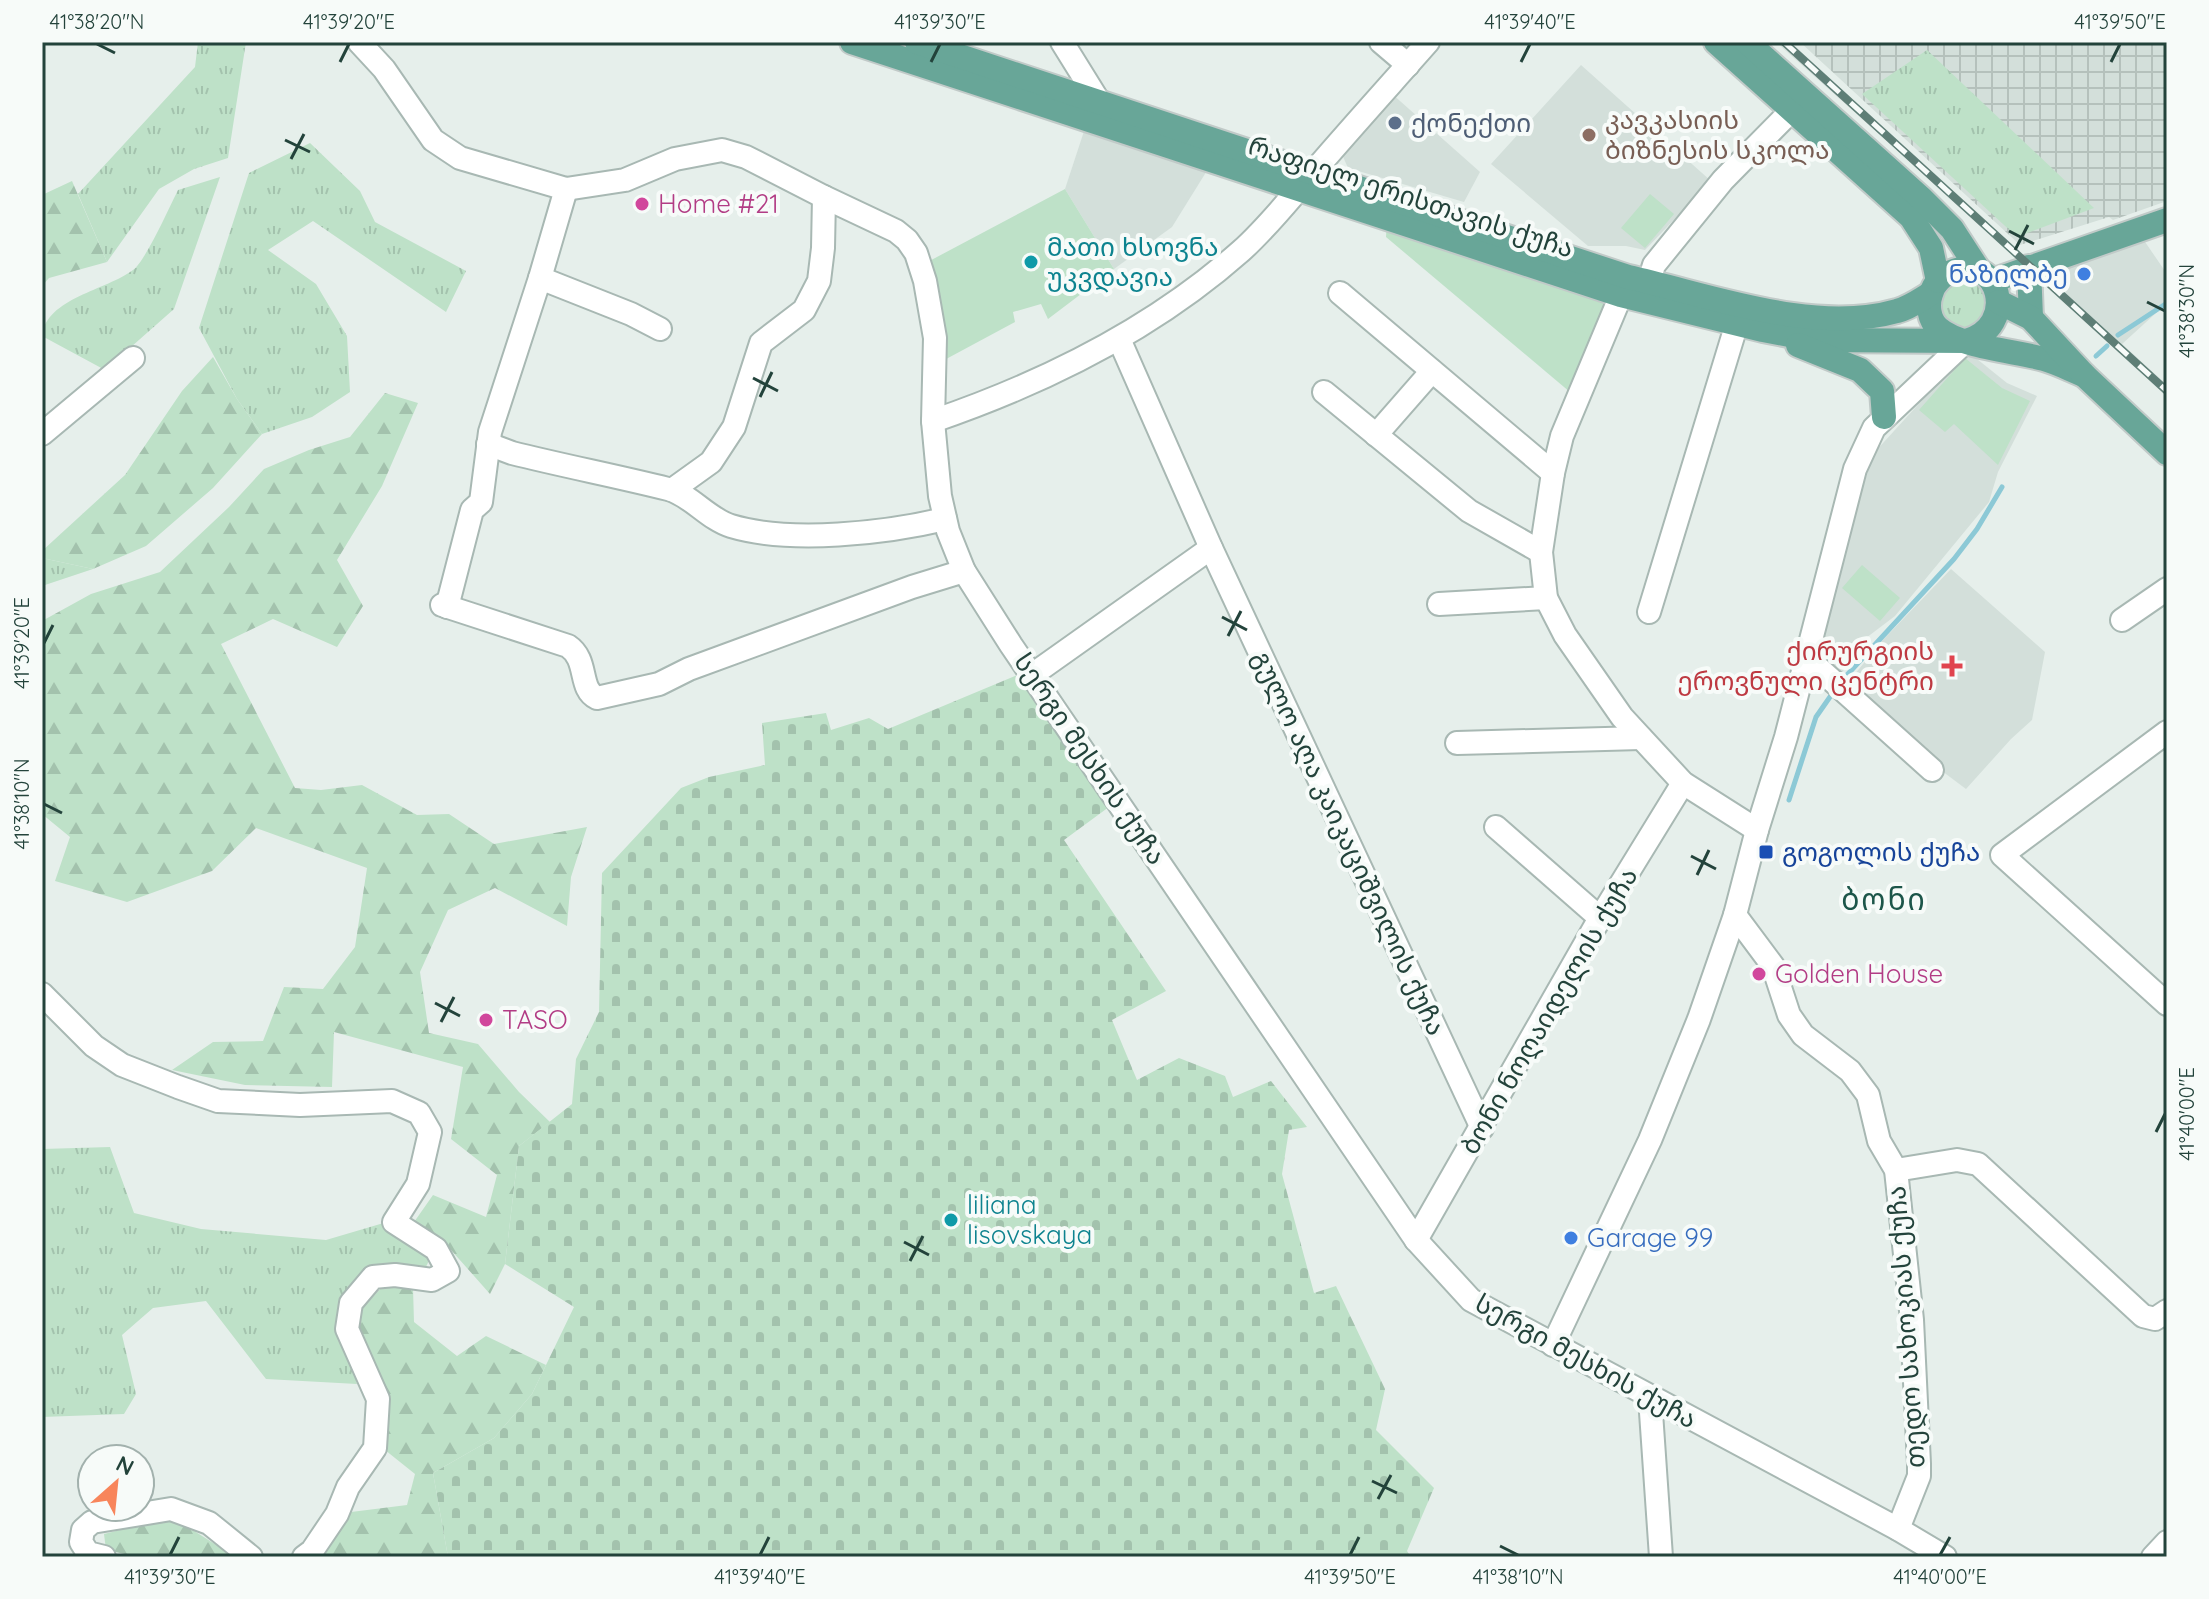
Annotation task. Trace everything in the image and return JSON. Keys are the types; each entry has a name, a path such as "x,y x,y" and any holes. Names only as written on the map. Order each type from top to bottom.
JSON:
{"main road":[{"name":"რაფიელ ერისთავის ქუჩა","path":"852,42 1306,180 1734,303 1826,318 1868,317 1901,310 1934,288"},
{"name":"რაფიელ ერისთავის ქუჩა","path":"917,42 1098,100 1621,295 1815,340 1966,341"},
{"path":"1716,42 1911,217 1931,248 1934,288 1929,306 1938,328 1966,341 2047,360 2084,375"},
{"path":"1747,42 1952,229 1990,284 1991,325 1974,339 1966,341"},
{"path":"1903,342 1910,335 1911,326 1901,310 1920,291 1925,276 1927,249 1911,217"},
{"path":"1990,284 2029,267 2167,220"},
{"path":"1931,248 1947,244 1952,229"},
{"path":"2029,267 2031,318"},
{"path":"1934,288 1962,268 1990,284 2031,318 2084,375 2167,453"},
{"path":"1763,330 1860,370 1882,391 1884,417"}],"street":[{"name":"სერგი მესხის ქუჩა","path":"359,42 384,69 433,140 460,158 566,189 625,180 675,159 722,150 746,157 896,231 916,253 925,281 935,338 933,421 940,496 964,571 1416,1240 1471,1300 1945,1557"},
{"path":"1062,42 1098,100"},
{"path":"1381,42 1408,65"},
{"path":"933,421 985,403 1119,339 1162,312 1242,250 1428,42"},
{"path":"1649,281 1654,265 1723,180 1792,110"},
{"path":"566,189 490,432 481,502 472,510 445,606 568,646 581,659 588,690 597,698 659,684 689,669 964,571"},
{"path":"672,490 711,462 734,427 761,343 804,310 819,281 824,197"},
{"path":"540,278 631,314 660,329"},
{"path":"1340,293 1553,473"},
{"path":"1621,295 1562,436 1541,552 1546,598 1573,647 1622,717 1641,738 1683,783 1757,830"},
{"path":"1649,612 1737,323"},
{"name":"გულო აღა კაიკაციშვილის ქუჩა","path":"1119,339 1211,548 1482,1128"},
{"path":"1553,1345 1650,1140 1699,1019 1735,915 1786,737 1855,469 1874,428 1966,341"},
{"path":"42,434 133,358"},
{"path":"1376,435 1432,371"},
{"path":"1324,392 1469,511 1541,552"},
{"path":"488,444 512,453 672,490 730,526 783,534 832,534 912,526 945,519"},
{"path":"1032,675 1211,548"},
{"path":"2122,620 2167,589"},
{"path":"1439,604 1546,598"},
{"path":"1806,657 1932,770"},
{"path":"2167,732 2002,855 2167,1004"},
{"path":"1457,743 1641,738"},
{"name":"ბონი ნოღაიდელის ქუჩა","path":"1416,1240 1600,918 1683,783"},
{"path":"1496,827 1600,918"},
{"name":"თედო სახოკიას ქუჩა","path":"1735,915 1773,966 1789,1015 1803,1035 1850,1071 1868,1095 1879,1141 1896,1170 1912,1320 1919,1464 1919,1476 1898,1529"},
{"path":"42,994 94,1046 122,1065 178,1087 218,1101 300,1105 392,1101 419,1113 430,1132 418,1184 394,1222 436,1249 448,1271 432,1280 395,1275 373,1277 351,1303 347,1329 378,1399 375,1448 348,1487 337,1514 312,1551 304,1557"},
{"name":"თედო სახოკიას ქუჩა","path":"1896,1170 1957,1160 1978,1164 2143,1316 2155,1319 2167,1311"},
{"path":"1650,1398 1661,1557"},
{"path":"104,1557 88,1553 81,1542 83,1530 92,1522 171,1509 209,1523 251,1557"},
{"path":"2153,1557 2167,1542"}],"shaded area":[{"path":"1776,42 1787,42 2015,248 2009,250"},
{"path":"1800,42 2167,42 2167,201 2113,220 2109,217 2020,245"},
{"name":"კავკასიის ბიზნესის სკოლა","path":"1581,65 1711,181 1645,250 1626,246 1588,246 1491,164"},
{"name":"ქონექთი","path":"1391,93 1480,172 1464,202 1348,168 1341,152"},
{"path":"1088,119 1213,161 1172,227 1114,269 1065,189"},
{"path":"2141,236 2167,274 2167,303 2122,344 2167,385 2167,397 2105,339 2108,336 2048,279 2071,261"},
{"path":"1967,351 2007,383 2037,396 1998,472 1989,502 1895,616 1866,638 1841,674 1820,652 1846,544 1873,454"},
{"name":"ქირურგიის ეროვნული ცენტრი","path":"1951,569 2045,652 2032,720 1966,789 1942,771 1850,680 1881,642"}],"green space":[{"path":"198,42 246,42 228,158 194,169 159,189 107,262 78,194 195,67"},
{"path":"1927,50 2094,208 2017,237 1862,94"},
{"path":"310,143 360,191 375,222 466,271 446,312 313,221 268,250 316,284 347,336 350,392 312,417 262,434 237,399 199,328 249,173"},
{"path":"220,177 174,309 105,370 42,336 54,312 79,296 122,277 138,265 178,190"},
{"path":"72,181 107,262 49,278 42,286 42,195"},
{"path":"1065,189 1114,269 1048,319 1041,304 1013,312 1015,322 935,365 920,266"},
{"path":"1650,194 1674,214 1645,248 1621,228"},
{"path":"1387,218 1621,295 1577,398 1386,237"},
{"path":"1964,280 1981,287 1988,304 1981,321 1964,328 1947,321 1940,304 1947,287"},
{"path":"213,357 262,434 213,488 146,546 93,569 42,558 42,551 125,475 182,391"},
{"path":"1965,358 2002,388 2030,401 1998,465 1954,424 1945,432 1919,410"},
{"path":"385,393 418,403 382,486 337,560 363,606 337,647 273,619 221,644 295,788 321,790 362,785 417,815 449,814 494,844 587,827 571,877 567,926 495,888 448,910 420,972 429,1033 478,1044 519,1092 550,1122 519,1146 505,1264 490,1294 451,1250 412,1225 433,1195 486,1217 497,1175 451,1139 463,1067 334,1032 332,1087 245,1085 172,1070 213,1042 263,1041 284,987 323,989 355,947 367,868 256,828 212,871 127,902 55,881 70,837 42,814 42,621 91,594 160,572 264,469 350,437"},
{"path":"42,558 93,569 42,586"},
{"path":"1862,565 1900,598 1880,621 1842,588"},
{"path":"1022,673 1113,804 1064,840 1166,991 1112,1020 1137,1080 1179,1058 1225,1076 1233,1097 1271,1081 1307,1127 1289,1130 1282,1174 1314,1293 1336,1286 1385,1389 1376,1430 1434,1488 1407,1551 1411,1557 448,1557 433,1473 494,1438 532,1394 574,1307 505,1264 519,1146 572,1104 576,1059 599,1012 602,873 681,788 709,777 765,765 762,723 826,713 831,730 869,718 888,729"},
{"path":"110,1147 134,1213 201,1229 326,1240 387,1222 431,1256 426,1267 362,1274 338,1310 357,1384 266,1379 206,1301 153,1308 122,1335 136,1394 124,1414 42,1417 42,1149"},
{"path":"382,1287 413,1288 414,1322 457,1356 486,1336 546,1365 532,1394 494,1438 433,1473 448,1557 316,1557 351,1512 407,1505 415,1474 385,1450 388,1391 357,1327 361,1310"},
{"path":"172,1517 235,1557 139,1557 106,1550 104,1534"}],"waterway":[{"path":"2118,335 2167,303"},
{"path":"2096,356 2107,346"},
{"path":"1846,676 1954,559 1977,529 2002,487"},
{"path":"1789,800 1816,717 1832,694"}],"railway":[{"path":"1784,42 2167,391"}],"place":[{"name":"ქონექთი","path":"1395,123"},
{"name":"კავკასიის ბიზნესის სკოლა","path":"1589,135"},
{"name":"Home #21","path":"642,204"},
{"name":"მათი ხსოვნა უკვდავია","path":"1031,262"},
{"name":"ნაზილბე","path":"2084,274"},
{"name":"ქირურგიის ეროვნული ცენტრი","path":"1952,666"},
{"name":"გოგოლის ქუჩა","path":"1766,852"},
{"name":"Golden House","path":"1759,974"},
{"name":"TASO","path":"486,1020"},
{"name":"liliana lisovskaya","path":"951,1220"},
{"name":"Garage 99","path":"1571,1238"}],"district":[{"name":"ბონი","path":"1884,900"}]}
